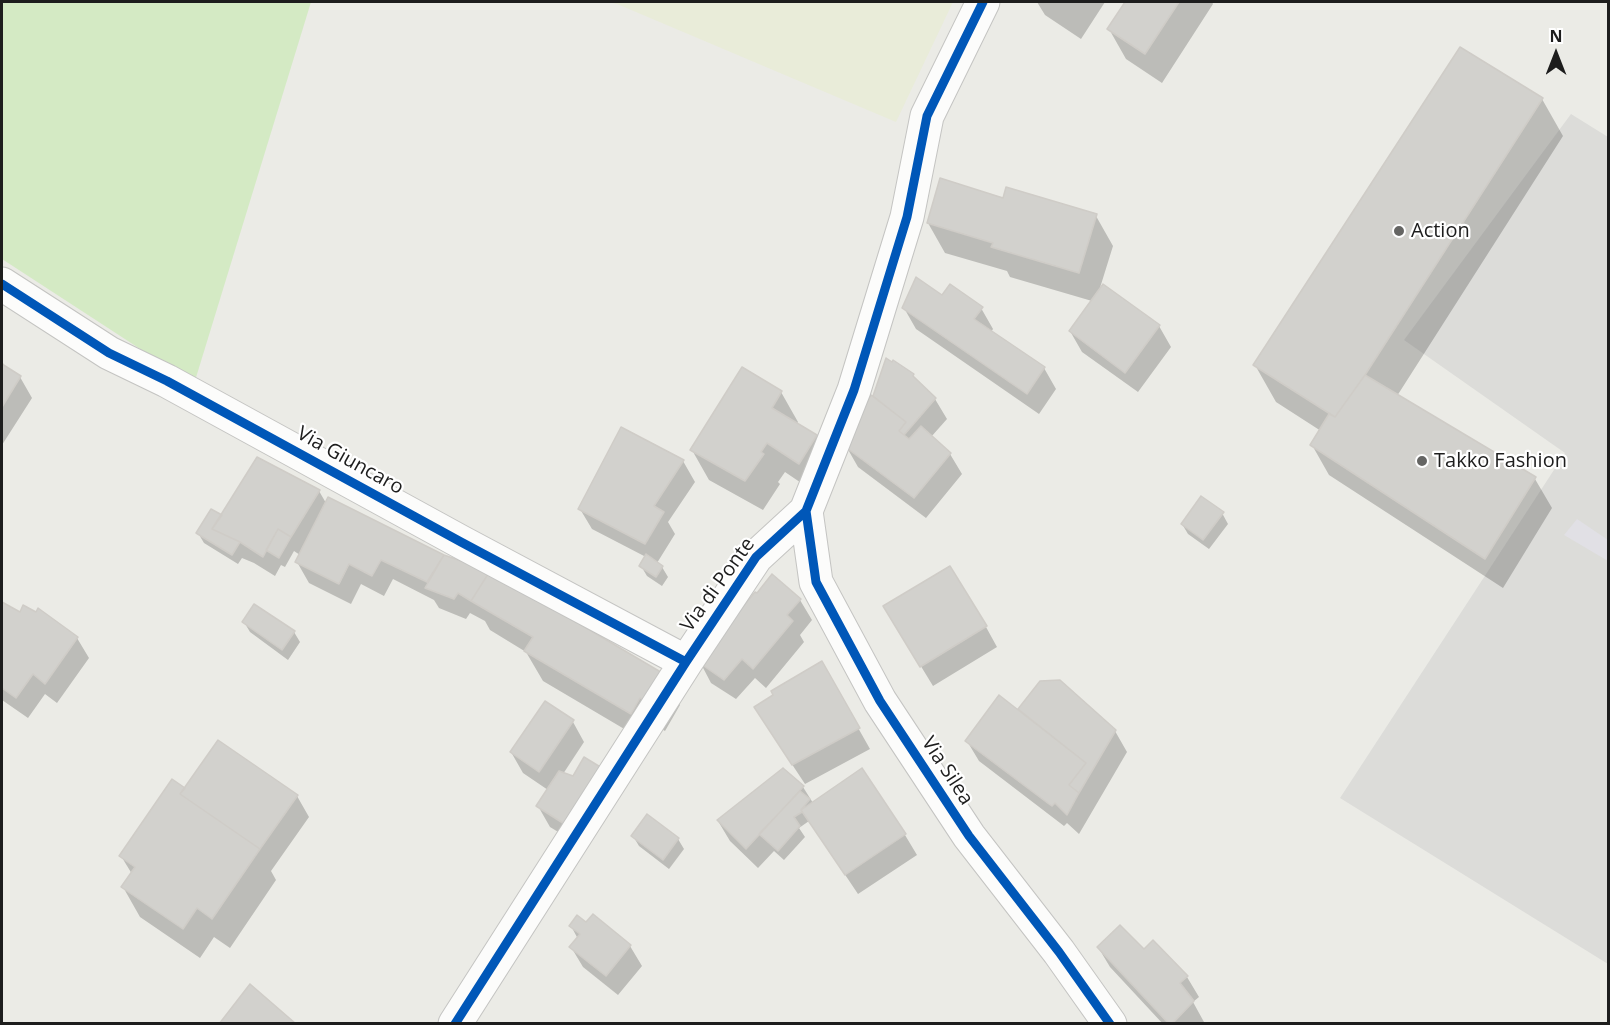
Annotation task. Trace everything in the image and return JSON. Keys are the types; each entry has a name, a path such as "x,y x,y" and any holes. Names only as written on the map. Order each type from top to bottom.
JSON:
{"street":[{"name":"Via di Ponte","path":"455,1023 756,556 806,511 854,390 907,217 927,116 983,2"},
{"name":"Via Giuncaro","path":"2,284 109,353 167,381 686,662"},
{"name":"Via Silea","path":"806,511 816,582 880,701 969,836 1059,952 1110,1023"}],"green space":[{"path":"2,2 311,2 194,384 2,259"},
{"path":"607,2 953,2 896,122 617,4"}],"shaded area":[{"path":"1571,114 1608,137 1608,964 1340,798 1565,453 1404,340"},
{"path":"1577,519 1608,540 1608,561 1564,535"}],"building":[{"path":"1125,2 1179,2 1145,54 1107,29"},
{"name":"Action","path":"1460,47 1543,98 1365,375 1335,417 1253,365"},
{"path":"940,178 1003,198 1006,187 1097,214 1079,273 991,247 993,243 927,223"},
{"path":"916,277 942,295 950,284 983,307 974,319 1045,367 1027,394 902,308"},
{"path":"1103,284 1160,325 1125,373 1069,331"},
{"path":"886,358 914,374 913,376 936,398 904,435 899,431 906,422 873,396"},
{"path":"2,364 21,376 2,407"},
{"path":"742,367 782,391 772,408 817,435 799,464 767,443 761,452 764,454 745,481 690,450"},
{"name":"Takko Fashion","path":"1365,375 1536,477 1485,559 1310,445 1329,414 1335,417"},
{"path":"871,395 906,422 899,431 909,439 921,426 951,453 914,498 844,446"},
{"path":"621,427 684,460 654,506 664,512 645,544 578,509"},
{"path":"257,457 320,490 291,537 278,529 263,557 240,542 212,529"},
{"path":"1201,496 1224,512 1203,540 1181,524"},
{"path":"328,497 444,555 427,582 381,560 372,576 349,564 339,584 295,562"},
{"path":"211,509 222,515 212,529 240,542 232,555 196,533"},
{"path":"278,529 291,537 279,558 266,550"},
{"path":"646,554 663,566 656,577 639,566"},
{"path":"444,555 490,571 471,601 458,593 454,599 425,588"},
{"path":"950,566 987,626 920,667 883,606"},
{"path":"490,571 664,674 648,702 640,698 631,714 524,651 533,637 471,601"},
{"path":"772,574 801,599 787,615 793,621 753,669 742,659 724,680 698,662"},
{"path":"2,602 20,612 23,605 36,612 38,608 78,637 45,684 33,674 16,698 2,688"},
{"path":"254,604 295,631 282,650 242,622"},
{"path":"822,661 860,728 792,765 754,707 773,695 771,691"},
{"path":"1060,680 1116,730 1079,793 1069,785 1086,763 1018,709 1040,681"},
{"path":"999,695 1086,763 1069,785 1079,793 1067,815 1055,803 1052,806 1049,804 965,741"},
{"path":"545,701 574,720 539,772 510,752"},
{"path":"218,740 298,795 260,849 180,794"},
{"path":"584,757 602,768 566,825 536,806 559,771 573,776"},
{"path":"783,768 804,786 746,849 717,820"},
{"path":"862,768 906,834 845,875 801,810"},
{"path":"172,779 185,788 180,794 260,849 212,919 197,908 183,929 121,887 135,867 119,856"},
{"path":"800,791 810,799 801,810 802,812 794,817 800,826 778,851 759,834"},
{"path":"647,814 679,838 663,860 631,836"},
{"path":"593,914 631,945 606,976 569,947 580,934 569,926 577,915 586,922"},
{"path":"1120,925 1144,949 1153,940 1188,976 1180,983 1194,1001 1172,1024 1169,1024 1097,947"},
{"path":"250,984 295,1023 295,1024 219,1024"}],"cycle path":[{"path":"455,1024 686,662 756,557 806,511 854,390 907,217 927,116 983,2"},
{"path":"2,284 109,353 167,381 686,662"},
{"path":"806,511 816,582 880,701 969,836 1059,952 1110,1024"}],"place":[{"name":"Action","path":"1399,231"},
{"name":"Takko Fashion","path":"1422,461"}]}
